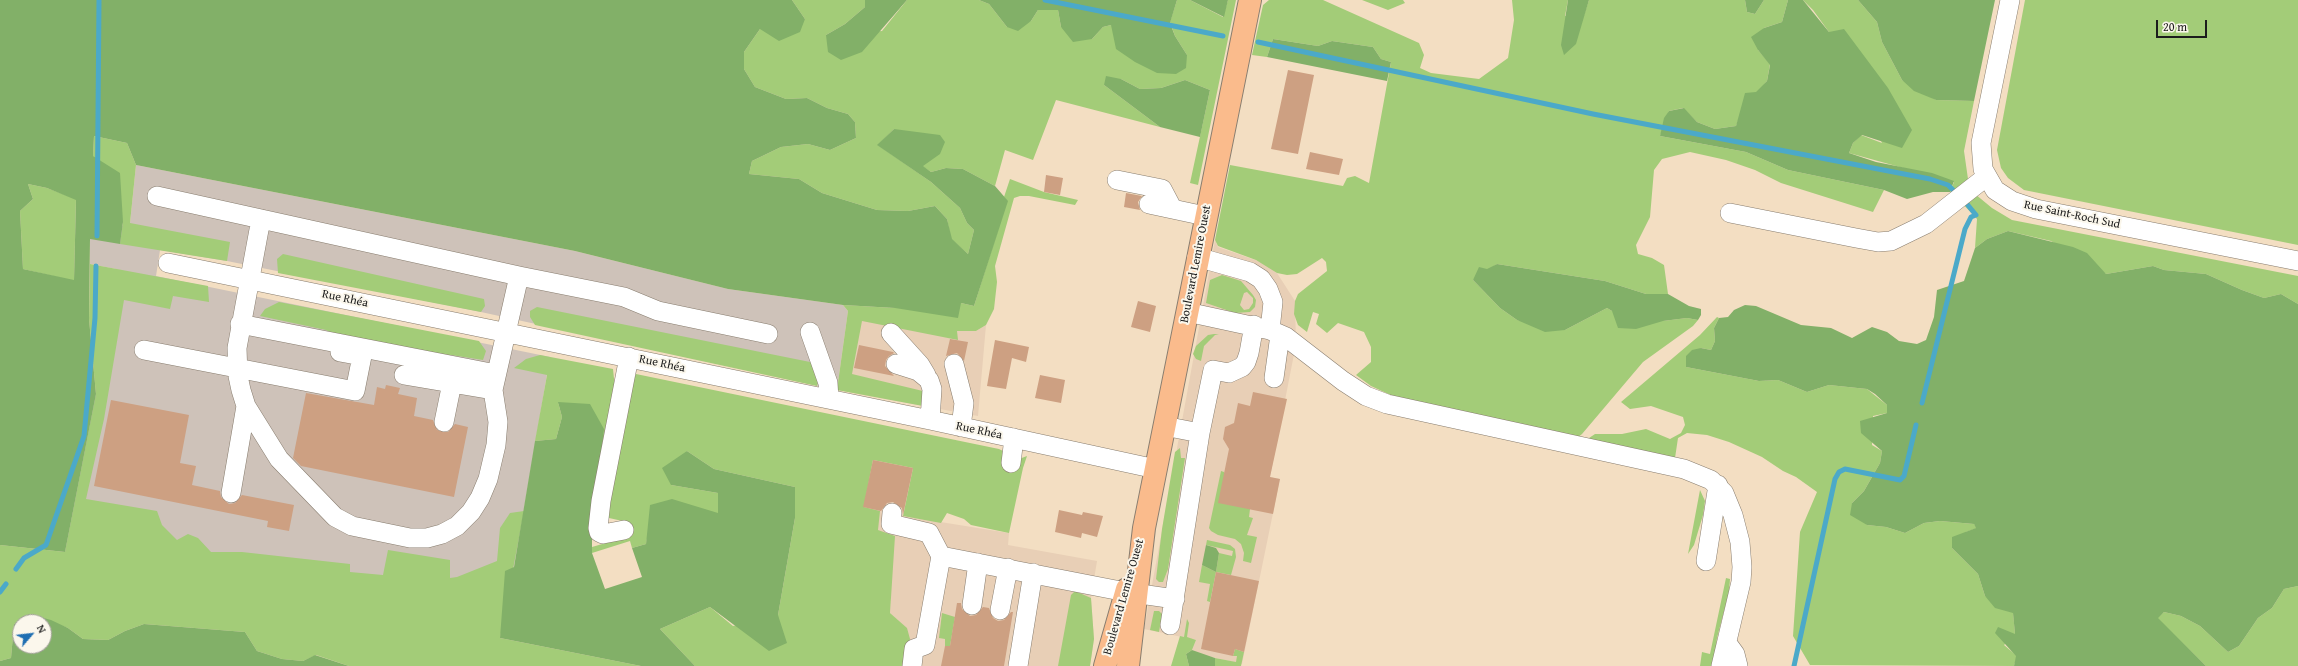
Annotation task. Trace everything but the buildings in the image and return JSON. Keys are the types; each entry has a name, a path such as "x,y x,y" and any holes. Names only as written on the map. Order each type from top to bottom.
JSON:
{"main road":[{"name":"Boulevard Lemire Ouest","path":"1128,666 1131,593 1197,257 1250,0"},
{"name":"Boulevard Lemire Ouest","path":"1105,663 1131,593"}],"street":[{"name":"Rue Saint-Roch Sud","path":"2010,0 1981,143 1981,161 1986,177 1995,190 2003,196 2025,206 2298,261"},
{"path":"1730,213 1878,242 1891,241 1926,224 1986,177"},
{"path":"1117,180 1162,189 1172,208"},
{"path":"157,196 519,276 624,297 658,311 768,334"},
{"path":"1150,204 1206,216"},
{"path":"261,219 236,348 241,390 246,406 279,459 335,517 352,526 410,538 427,538 442,534 457,526 471,512 480,498 488,479 496,445 498,422 495,382 519,276"},
{"path":"1197,257 1250,272 1261,279 1268,289 1273,302 1268,330 1274,378"},
{"name":"Rue Rhéa","path":"168,263 930,420 1156,469"},
{"path":"1186,312 1268,330 1296,344 1343,381 1366,396 1387,404 1684,469 1701,474 1718,485 1733,515 1740,542 1742,567 1741,582 1721,666"},
{"path":"240,324 341,344 495,382"},
{"path":"1170,625 1200,433 1213,370 1229,373 1242,367 1246,362 1249,353 1268,330"},
{"path":"810,332 828,383 829,399"},
{"path":"891,333 920,365 929,380 932,390 930,420"},
{"path":"144,350 237,366 355,391 362,356 340,352 341,344"},
{"path":"624,530 603,534 599,532 598,528 600,501 629,358"},
{"path":"896,364 918,370 929,380"},
{"path":"954,364 963,399 961,427"},
{"path":"404,375 452,383 495,382"},
{"path":"444,422 452,383"},
{"path":"230,493 246,406"},
{"path":"1164,426 1200,433"},
{"path":"1011,463 1014,438"},
{"path":"1706,561 1718,485"},
{"path":"892,513 891,524 929,533 941,556 925,645 914,649 912,666"},
{"path":"941,556 1131,593 1175,599"},
{"path":"972,605 978,563"},
{"path":"1000,610 1008,568"},
{"path":"1018,666 1033,573"},
{"path":"1727,642 1735,654 1738,666"}],"shaded area":[{"path":"136,165 575,251 728,289 843,305 848,311 837,390 481,312 227,261 160,250 156,276 550,357 514,567 457,586 65,552 117,284 116,269 90,264 90,239 130,223"},
{"path":"1215,240 1218,247 1264,263 1277,273 1295,301 1296,344 1270,477 1280,479 1242,664 1203,655 1192,650 1196,640 1144,629"},
{"path":"848,311 976,331 986,325 978,416 837,390"},
{"path":"873,460 913,468 903,516 1009,533 1008,545 1097,561 1091,598 1094,639 1090,666 906,666 907,629 890,613 891,591 878,530 864,507"}],"green space":[{"path":"0,0 792,0 805,19 800,32 779,41 760,29 744,52 744,69 755,87 786,99 807,98 827,108 848,114 855,122 856,138 830,150 808,144 781,147 752,161 749,174 799,179 822,193 877,210 908,211 935,206 947,219 952,239 968,254 974,230 967,223 960,208 931,182 877,145 894,129 940,135 945,142 940,154 923,166 931,172 946,168 963,169 995,186 1008,201 974,306 961,303 958,318 895,308 843,305 728,289 575,251 136,165 127,143 94,136 93,156 120,173 123,222 120,244 90,239 89,319 96,394 65,552 0,545","holes":["28,184 47,188 76,200 74,280 23,269 20,211 33,199"]},
{"path":"792,0 865,0 865,7 845,24 826,35 882,31 907,0 979,0 989,4 1007,27 1031,21 1038,10 1058,10 1061,27 1092,39 1103,27 1111,25 1187,55 1175,36 1170,22 1177,0 1190,0 1223,17 1228,0 1236,0 1198,185 1190,183 1210,90 1185,80 1161,88 1140,89 1121,79 1104,85 1160,127 1056,100 1033,160 1005,150 995,186 963,169 946,168 931,172 922,166 894,129 878,145 931,182 960,208 967,223 974,230 968,254 951,239 947,219 935,206 908,211 877,210 822,193 799,179 749,174 752,161 781,147 808,144 830,150 856,138 855,122 848,114 827,108 807,98 786,99 755,87 744,69 744,52 760,29 805,19"},
{"path":"865,0 907,0 862,52 841,60 828,52 826,35 845,24 865,7"},
{"path":"979,0 1177,0 1170,23 1175,36 1187,55 1186,68 1176,74 1157,73 1135,62 1116,49 1111,25 1103,27 1092,39 1073,42 1061,27 1058,10 1038,10 1031,21 1018,31 1007,27 989,4"},
{"path":"1190,0 1228,0 1224,17"},
{"path":"1269,0 1323,0 1419,43 1424,55 1420,68 1431,73 1479,79 1508,58 1514,20 1512,0 1568,0 1565,16 1584,15 1589,0 1745,0 1747,12 1755,14 1764,0 1788,0 1782,22 1764,28 1758,50 1770,64 1767,81 1741,113 1736,126 1715,129 1697,122 1683,108 1669,111 1660,136 1746,152 1788,170 1884,190 1873,212 1781,183 1755,170 1726,160 1690,152 1662,159 1654,170 1650,217 1636,245 1638,254 1652,258 1664,265 1668,294 1646,294 1605,281 1497,264 1473,280 1500,308 1517,320 1565,330 1607,308 1612,311 1663,321 1687,318 1698,320 1693,326 1643,362 1582,434 1576,439 1395,397 1371,386 1356,375 1371,362 1371,347 1364,332 1338,323 1327,333 1316,324 1319,314 1313,312 1307,332 1298,325 1294,314 1295,301 1298,294 1327,271 1326,262 1322,258 1297,274 1287,275 1277,273 1256,260 1218,246 1215,240 1230,165 1343,186 1347,178 1355,176 1369,183 1391,62 1381,59 1373,47 1332,41 1318,46 1273,39 1267,57 1252,55 1263,5"},
{"path":"1362,0 1403,0 1405,3 1388,10"},
{"path":"1568,0 1589,0 1576,44 1564,55 1561,45"},
{"path":"1745,0 1764,0 1755,14 1747,12"},
{"path":"1788,0 1803,0 1829,32 1844,29 1888,88 1912,130 1902,148 1862,135 1853,143 1849,153 1876,162 1932,173 1954,181 1950,192 1933,192 1907,199 1884,190 1788,170 1746,152 1660,136 1664,118 1669,111 1684,108 1697,122 1715,129 1736,126 1745,93 1756,92 1767,81 1770,65 1758,50 1751,37 1764,28 1782,22"},
{"path":"1803,0 1858,0 1877,22 1882,42 1902,80 1936,100 1974,101 1964,151 1968,179 1954,196 1950,192 1954,182 1849,153 1853,143 1861,135 1882,143 1829,32 1813,10"},
{"path":"1858,0 1995,0 1974,101 1936,100 1914,91 1902,80 1882,42 1877,22"},
{"path":"2025,0 2298,0 2298,245 2024,190 2008,178 2001,168 1997,150"},
{"path":"1273,39 1318,46 1332,41 1373,47 1381,59 1391,62 1387,81 1267,57"},
{"path":"1106,76 1121,79 1140,89 1161,88 1185,80 1210,90 1200,137 1160,127 1104,85"},
{"path":"94,136 127,143 136,165 130,223 230,242 227,261 120,244 123,222 93,156"},
{"path":"1010,179 1044,192 1078,200 1075,205 1029,196 1014,198 995,266 997,282 994,309 986,325 976,331 957,331 958,340 862,321 852,374 927,392 923,406 837,390 848,311 843,305 895,308 961,303 974,306 1007,201 1004,197"},
{"path":"28,184 47,188 76,199 74,281 23,269 20,211 33,199"},
{"path":"1975,194 1992,208 2012,220 2298,276 2298,304 2281,294 2264,298 2206,274 2164,270 2153,266 2106,274 2051,241 2008,231 1987,239 1975,248 1977,219 1960,201"},
{"path":"2008,231 2073,247 2087,253 2106,274 2153,266 2164,270 2206,274 2264,298 2281,294 2298,304 2298,586 2284,589 2272,608 2258,618 2239,646 2228,652 2200,626 2181,616 2164,612 2158,618 2206,666 2014,666 2016,656 1995,633 1998,627 2015,634 2013,613 1995,608 1985,596 1978,574 1952,548 1952,537 1976,528 1974,524 1940,521 1924,523 1905,533 1886,527 1867,525 1850,515 1852,503 1864,491 1880,463 1882,451 1861,433 1860,421 1887,413 1887,405 1875,394 1867,389 1829,385 1807,392 1778,380 1759,381 1686,367 1686,356 1692,350 1701,348 1711,350 1715,341 1714,328 1719,318 1728,317 1734,310 1745,305 1756,306 1801,325 1831,328 1852,338 1872,327 1887,332 1899,341 1917,344 1926,340 1934,317 1937,290 1964,281 1975,248 1987,239"},
{"path":"283,254 484,299 485,306 481,312 278,273 277,259"},
{"path":"90,264 208,286 209,302 173,296 170,309 124,300 104,419 86,499 157,511 162,525 177,540 188,534 198,538 211,552 242,552 350,564 350,572 383,575 388,550 450,560 450,578 457,577 497,561 500,528 510,513 524,511 500,638 641,666 349,666 316,655 303,661 282,659 257,651 245,632 144,624 125,631 108,640 83,639 68,628 52,622 52,614 12,614 11,658 0,661 0,545 65,552 96,394 89,319"},
{"path":"1497,264 1605,281 1646,294 1668,294 1689,306 1701,309 1701,315 1698,320 1687,318 1663,321 1636,329 1618,328 1612,311 1607,308 1565,330 1545,332 1517,320 1500,308 1473,280 1479,267 1487,269"},
{"path":"1222,275 1241,281 1256,300 1255,307 1250,312 1235,313 1206,303 1210,280","holes":["1247,292 1253,298 1253,303 1249,309 1244,310 1240,305 1244,293"]},
{"path":"279,302 479,341 486,351 483,360 451,355 404,353 346,341 326,330 260,316 265,309"},
{"path":"537,307 815,363 821,369 817,386 535,325 530,317 530,311"},
{"path":"1717,317 1719,318 1714,328 1715,341 1711,350 1701,348 1686,367 1759,381 1778,380 1807,392 1829,385 1867,389 1887,405 1887,413 1873,416 1872,445 1882,451 1880,463 1864,491 1852,503 1867,525 1886,527 1905,533 1924,523 1940,521 1974,524 1977,528 1966,532 1952,548 1978,574 1985,596 2013,612 2015,634 2004,645 2017,656 2014,666 1810,665 1793,636 1800,532 1817,492 1796,477 1783,471 1762,457 1729,442 1707,435 1687,433 1678,438 1675,458 1586,440 1595,434 1622,434 1646,429 1670,439 1681,433 1685,425 1683,417 1651,406 1630,409 1621,402 1700,335"},
{"path":"1219,334 1215,335 1204,346 1201,361 1196,359 1193,354 1196,346 1208,335"},
{"path":"540,355 613,369 616,398 596,496 558,402 562,417 556,439 535,441 547,375 514,368 526,359"},
{"path":"636,374 999,449 1019,459 1027,456 1009,533 971,525 964,519 947,513 941,523 903,516 913,468 873,460 864,507 880,511 878,530 895,536 890,613 907,628 910,639 906,666 695,666 660,629 710,607 733,626 778,615 795,518 795,487 714,469 687,451 671,485 718,493 718,514 706,511 649,527 646,544 632,548 630,541 592,553 592,547 633,535 627,522 609,518 606,500 628,393"},
{"path":"558,402 590,404 604,429 592,535 592,553 605,589 642,577 632,548 646,544 650,505 672,499 718,513 718,493 671,485 662,468 687,451 714,469 795,487 795,518 778,615 787,643 769,651 710,607 660,629 695,666 641,666 500,638 505,571 514,567 535,441 556,439 562,417"},
{"path":"1180,448 1181,458 1185,458 1168,569 1163,582 1159,582 1156,579 1162,529 1175,452"},
{"path":"1221,471 1224,472 1250,509 1249,517 1253,518 1247,535 1257,537 1251,563 1243,561 1244,553 1241,544 1235,539 1218,535 1209,528"},
{"path":"1700,490 1705,501 1703,515 1694,545 1688,554"},
{"path":"1207,540 1230,545 1235,549 1236,557 1231,575 1216,572 1219,553 1232,556 1233,551 1206,545"},
{"path":"1206,545 1216,548 1219,553 1216,572 1202,565"},
{"path":"1202,565 1216,572 1210,602 1207,601 1210,584 1199,582"},
{"path":"1726,578 1730,579 1729,592 1717,638 1714,666 1700,666 1702,652 1710,654"},
{"path":"2298,586 2298,666 2206,666 2157,618 2164,612 2181,616 2200,626 2228,652 2239,646 2258,618 2272,608 2284,589"},
{"path":"1075,591 1091,598 1094,639 1090,666 1058,666 1071,595"},
{"path":"1154,611 1159,611 1162,614 1159,632 1150,630"},
{"path":"942,613 955,617 950,646 945,646 945,639 939,638"},
{"path":"1187,619 1189,623 1187,637 1196,640 1192,650 1186,654 1189,666 1171,666 1180,636 1184,637"},
{"path":"52,620 68,628 83,639 108,640 125,631 144,624 245,632 257,651 282,659 303,661 315,655 349,666 0,666 0,661 11,658 12,647 12,654 52,654"},
{"path":"1235,649 1244,652 1241,666 1215,666 1215,658 1236,662 1237,656 1233,656"},
{"path":"1192,650 1215,658 1215,666 1189,666 1186,654"}],"waterway":[{"path":"97,236 99,0"},
{"path":"1045,0 1223,36"},
{"path":"1258,42 1593,114 1930,179 1948,185 1953,190"},
{"path":"1922,403 1965,229 1971,217 1976,215 1967,204"},
{"path":"16,569 24,558 46,545 84,436 95,318 96,266"},
{"path":"1794,666 1835,479 1839,472 1845,469 1900,480 1904,476 1916,425"},
{"path":"0,592 6,584"}]}
